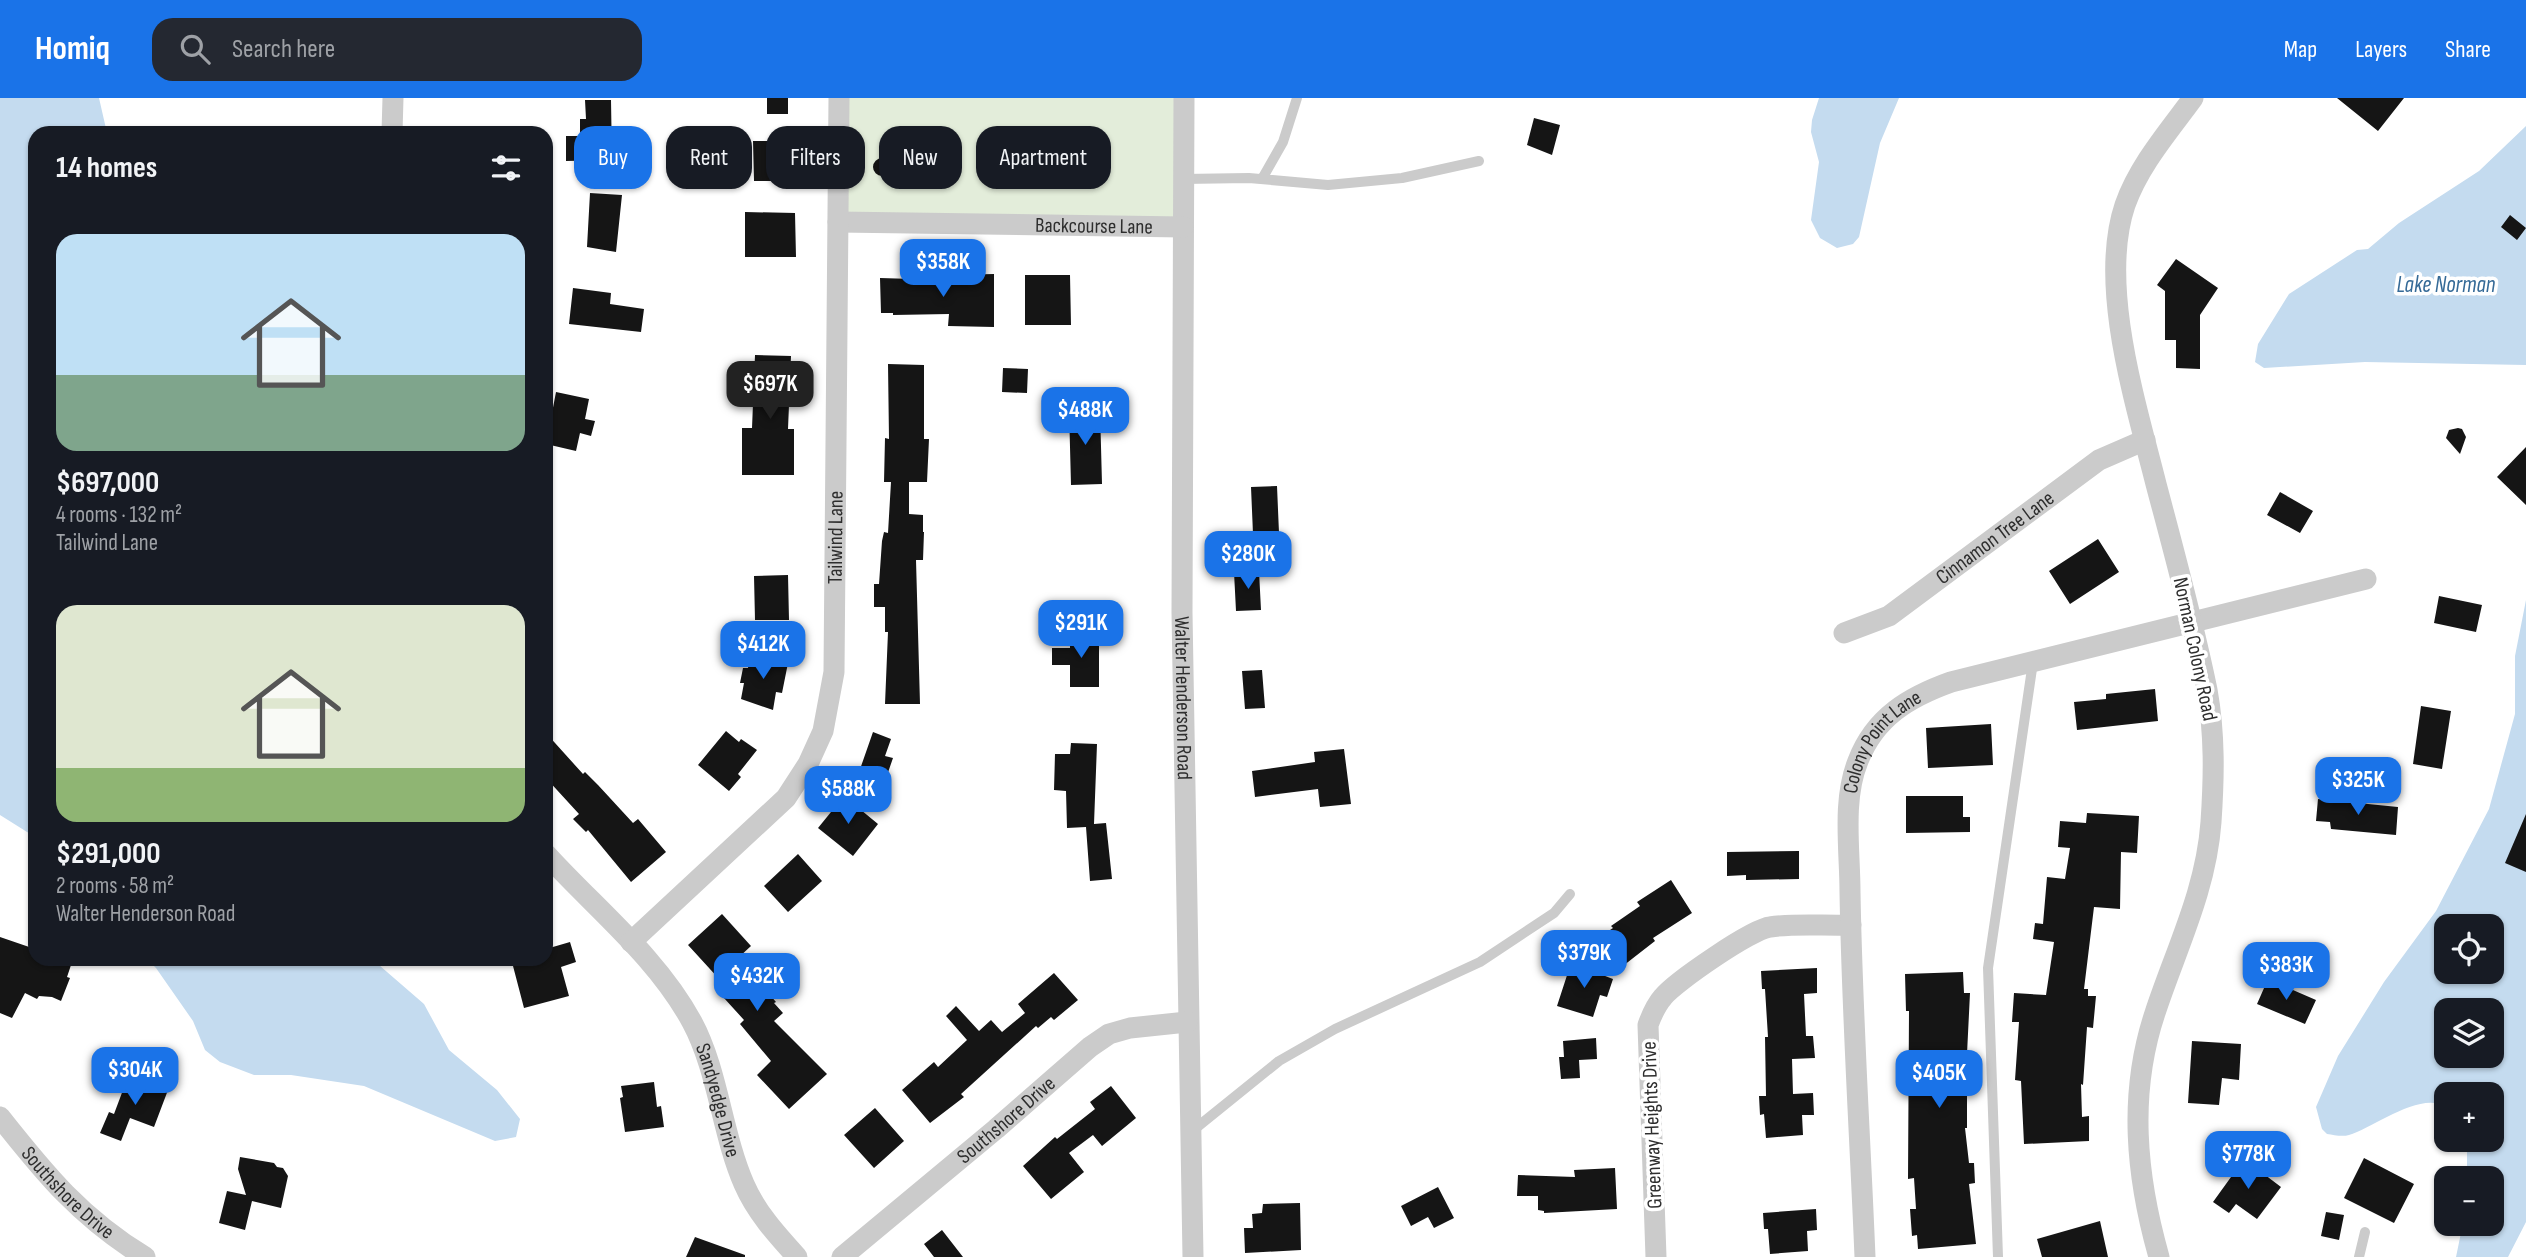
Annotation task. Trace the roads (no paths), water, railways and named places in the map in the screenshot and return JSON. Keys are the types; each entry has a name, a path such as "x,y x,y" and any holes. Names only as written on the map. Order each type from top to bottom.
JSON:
{"street":[{"path":"392,126 393,98"},
{"name":"Tailwind Lane","path":"631,942 786,798 823,731 834,672 839,98"},
{"name":"Walter Henderson Road","path":"1184,98 1182,612 1193,1257"},
{"name":"Norman Colony Road","path":"2159,1257 2137,1150 2139,1096 2145,1049 2154,1014 2205,872 2214,783 2213,733 2192,623 2125,351 2117,301 2116,263 2120,225 2134,185 2158,145 2193,98"},
{"name":"Backcourse Lane","path":"838,222 1183,227"},
{"name":"Cinnamon Tree Lane","path":"1844,633 1889,616 2099,460 2145,440"},
{"name":"Colony Point Lane","path":"1865,1257 1851,925 1849,808 1852,777 1866,741 1881,721 1900,705 1923,692 1981,673 2366,579"},
{"name":"Sandyedge Drive","path":"553,861 631,942 667,984 693,1024 704,1051 735,1161 745,1186 772,1229 797,1257"},
{"name":"Greenway Heights Drive","path":"1656,1257 1648,1025 1653,1012 1664,995 1715,957 1755,932 1769,927 1851,925"},
{"name":"Southshore Drive","path":"842,1257 1090,1047 1109,1034 1130,1028 1187,1022"},
{"name":"Southshore Drive","path":"0,1117 81,1211 103,1230 145,1257"}],"lane":[{"path":"1262,179 1283,142 1297,98"},
{"path":"1183,179 1262,179 1328,185 1402,178 1479,161"},
{"path":"1998,1257 1987,968 2033,662"},
{"path":"1189,1133 1279,1061 1335,1029 1480,962 1554,913 1570,894"},
{"path":"2359,1257 2365,1232"}],"water":[{"path":"0,98 99,98 105,126 28,126 28,833 0,815"},
{"path":"1819,98 1899,98 1880,143 1859,237 1853,244 1837,248 1820,238 1811,220 1819,162 1811,132"},
{"name":"Lake Norman","path":"2526,126 2526,365 2365,362 2264,368 2255,362 2258,344 2289,294 2357,250 2368,249 2399,223 2479,171"},
{"path":"2526,600 2526,1222 2508,1257 2456,1257 2460,1236 2504,1236 2504,1166 2467,1166 2467,1152 2504,1152 2504,1082 2434,1082 2434,1103 2424,1103 2397,1112 2344,1136 2327,1134 2322,1129 2316,1107 2338,1056 2384,982 2436,911 2489,809 2515,714 2515,656"},
{"path":"154,966 380,966 424,1004 449,1050 497,1090 520,1119 516,1137 495,1141 364,1086 291,1075 254,1075 220,1062 205,1050 193,1021"}]}
